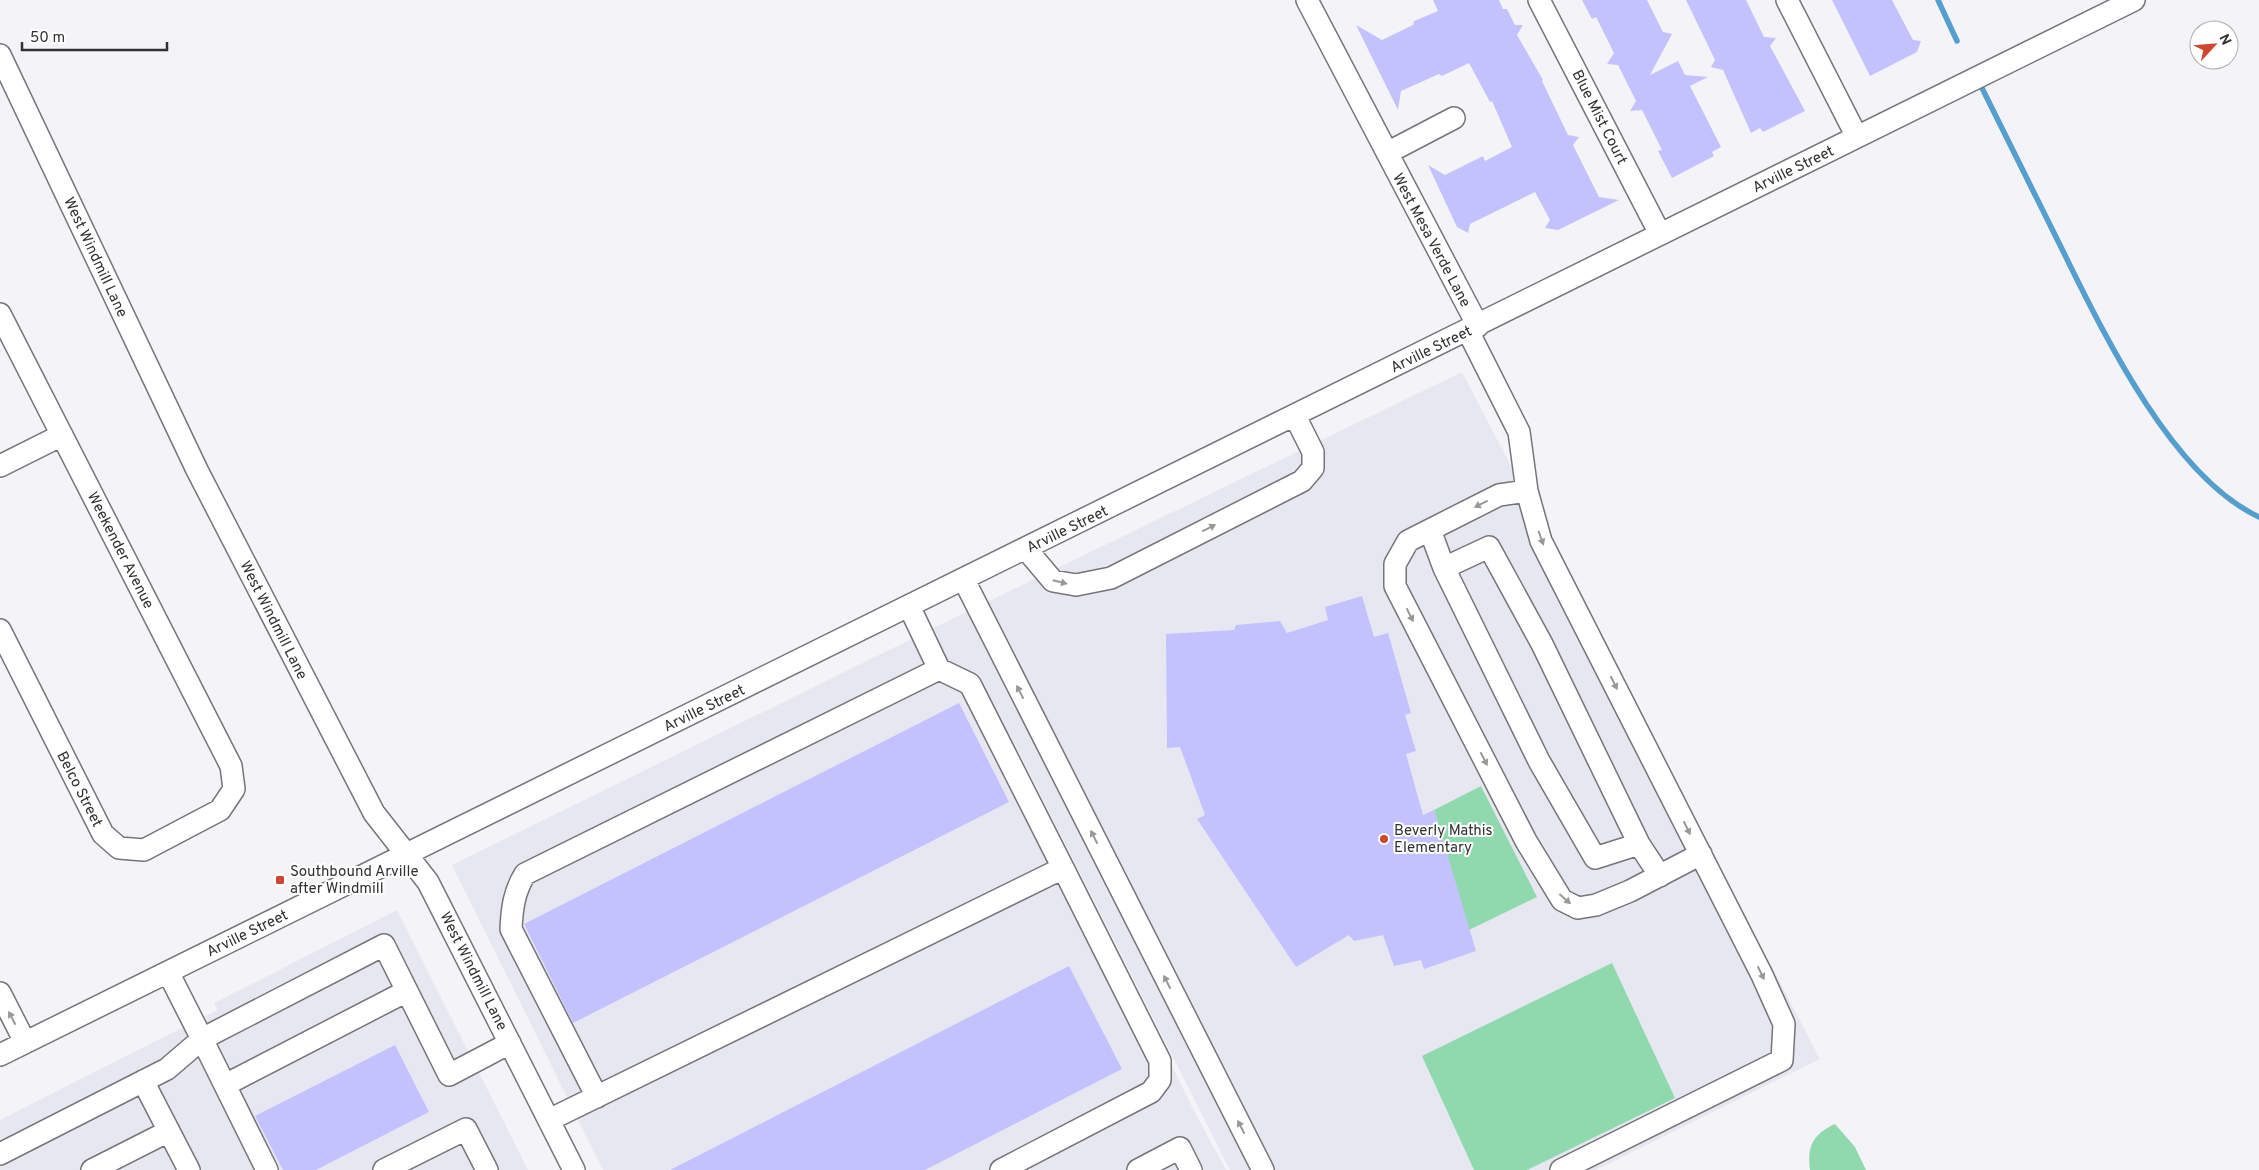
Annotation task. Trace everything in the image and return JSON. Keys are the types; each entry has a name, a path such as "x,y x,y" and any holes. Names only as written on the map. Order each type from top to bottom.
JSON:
{"street":[{"name":"West Mesa Verde Lane","path":"1307,0 1387,153 1473,328 1519,432 1527,491 1541,541 1762,975 1784,1024 1782,1060 1561,1170"},
{"name":"Blue Mist Court","path":"1539,0 1660,234"},
{"path":"1787,0 1857,137"},
{"name":"Arville Street","path":"2,1050 25,1042 964,580 1857,137 2121,3"},
{"name":"West Windmill Lane","path":"0,55 197,470 374,813 428,882 574,1170"},
{"path":"1387,153 1454,118"},
{"name":"Weekender Avenue","path":"0,314 232,766 234,789"},
{"path":"1026,549 1053,581 1076,585 1112,578 1302,481 1312,468 1313,452 1295,416"},
{"path":"0,466 62,435"},
{"path":"1527,491 1499,495 1408,542 1395,564 1395,586 1526,841 1562,900 1578,908 1596,905 1660,876 1701,854"},
{"path":"1430,530 1444,568 1539,761 1594,858 1639,844"},
{"path":"1444,568 1489,547 1542,644 1639,844 1660,876"},
{"path":"964,580 1262,1170"},
{"path":"910,606 939,669 970,684 1160,1062 1160,1080 1151,1092 1001,1170"},
{"name":"Belco Street","path":"0,630 102,834 118,848 144,850 220,810 234,789"},
{"path":"597,1097 512,929 512,906 518,886 526,874 939,669"},
{"path":"549,1120 1063,868"},
{"path":"0,1154 167,1069 202,1039 384,945 449,1075 510,1043"},
{"path":"168,972 267,1170"},
{"path":"225,1085 407,991"},
{"path":"0,993 25,1042"},
{"path":"143,1081 188,1170"},
{"path":"384,1170 466,1129 488,1170"},
{"path":"92,1170 169,1131"},
{"path":"1138,1170 1180,1148 1191,1170"}],"shaded area":[{"name":"Beverly Mathis Elementary","path":"1462,372 1820,1059 1596,1170 1230,1170 990,695 1194,1111 1226,1170 603,1170 452,865 952,619"},
{"path":"397,910 528,1170 0,1170 0,1120 217,1010 214,1003"}],"green space":[{"path":"1481,786 1537,897 1469,930 1434,810"},
{"path":"1612,963 1675,1098 1527,1170 1474,1170 1422,1056"},
{"path":"1835,1124 1855,1147 1866,1170 1810,1170 1809,1162 1813,1142 1821,1132"}],"building":[{"path":"1433,0 1499,0 1503,9 1507,9 1515,25 1523,25 1517,35 1543,80 1568,135 1579,137 1573,145 1599,197 1619,200 1558,230 1545,228 1550,220 1535,192 1470,224 1468,233 1457,227 1428,165 1445,175 1483,156 1485,161 1512,147 1492,101 1490,102 1469,63 1442,76 1439,74 1401,91 1398,110 1356,25 1382,40 1413,25 1414,21 1438,11"},
{"path":"1582,0 1647,0 1663,32 1672,34 1650,75 1678,61 1685,75 1708,77 1690,86 1721,147 1712,152 1714,156 1672,178 1658,151 1662,150 1642,110 1630,111 1636,101 1618,65 1607,64 1614,53 1596,17 1592,19"},
{"path":"1686,0 1746,0 1764,37 1776,38 1770,46 1805,111 1763,132 1760,128 1751,133 1723,70 1711,67 1715,60"},
{"path":"1832,0 1892,0 1913,40 1921,41 1917,52 1870,76"},
{"path":"1362,596 1374,637 1388,633 1411,713 1405,715 1416,751 1406,754 1423,815 1434,810 1476,951 1424,969 1421,960 1394,966 1383,935 1354,941 1349,935 1296,967 1197,819 1205,815 1180,747 1167,748 1166,634 1234,630 1236,625 1280,621 1287,633 1328,620 1325,607"},
{"path":"959,703 1009,802 573,1023 524,924"},
{"path":"1069,966 1122,1069 925,1170 670,1170"},
{"path":"395,1045 429,1112 316,1170 283,1170 255,1116"}],"waterway":[{"path":"1938,0 1957,41"},
{"path":"1981,86 2094,313 2140,395 2167,434 2196,468 2226,497 2259,517"}],"place":[{"name":"Beverly Mathis Elementary","path":"1384,839"},
{"name":"Southbound Arville after Windmill","path":"280,880"}]}
